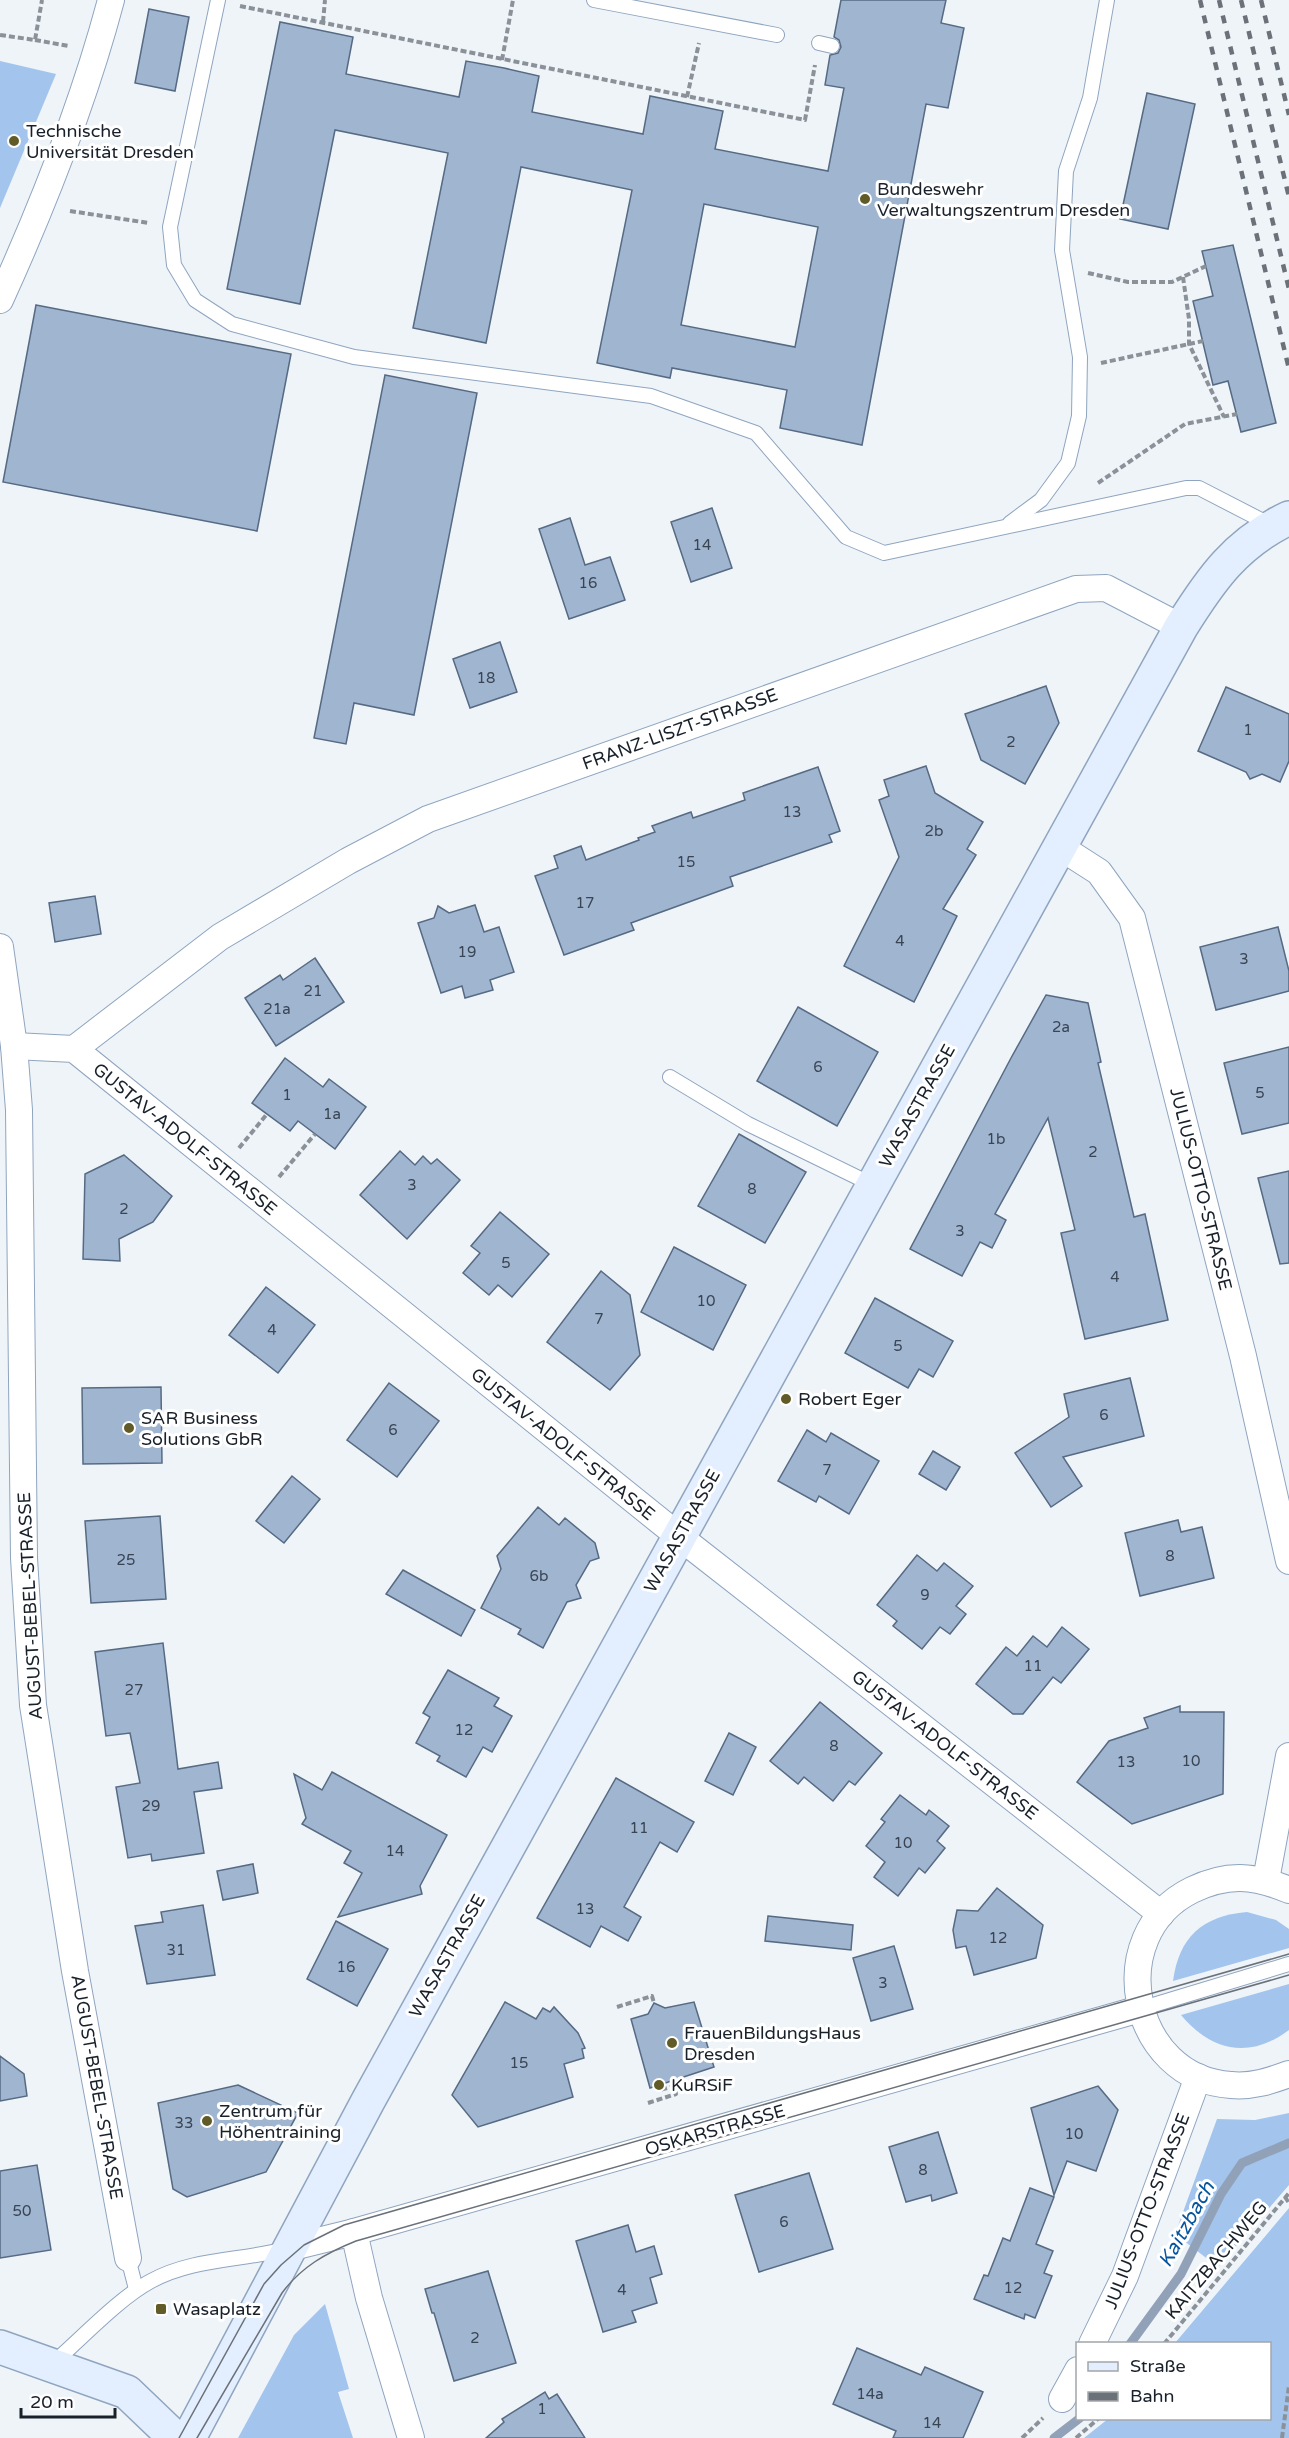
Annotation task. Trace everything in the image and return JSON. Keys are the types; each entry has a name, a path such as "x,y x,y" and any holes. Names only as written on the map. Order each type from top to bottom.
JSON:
{"street":[{"path":"0,300 40,206 93,64 111,0"},
{"path":"1181,627 1208,583 1218,572 1239,551 1279,523"},
{"name":"FRANZ-LISZT-STRASSE","path":"74,1049 220,937 348,861 428,819 1076,589 1106,588 1181,627"},
{"name":"WASASTRASSE","path":"189,2438 289,2248 1181,627"},
{"name":"JULIUS-OTTO-STRASSE","path":"1060,847 1099,872 1132,918 1243,1356 1289,1562"},
{"name":"AUGUST-BEBEL-STRASSE","path":"1,961 14,1046 19,1110 24,1558 33,1705 75,1971 128,2258"},
{"path":"14,1046 74,1049"},
{"name":"GUSTAV-ADOLF-STRASSE","path":"74,1049 679,1537 1161,1914"},
{"path":"1266,1880 1289,1756"},
{"path":"1289,1890 1266,1880 1237,1877 1208,1882 1182,1895 1161,1914 1145,1939 1138,1968 1140,2008 1156,2041 1175,2062 1198,2077 1230,2085 1263,2083 1289,2074"},
{"name":"OSKARSTRASSE","path":"289,2248 354,2232 1140,2008"},
{"name":"JULIUS-OTTO-STRASSE","path":"1092,2342 1125,2276 1198,2077"},
{"path":"354,2232 369,2298 411,2438"},
{"path":"0,2347 127,2392 175,2438"},
{"path":"1062,2399 1076,2372"}],"lane":[{"path":"594,0 777,35"},
{"path":"1005,526 1041,500 1068,463 1078,416 1080,357 1062,250 1066,171 1090,98 1107,0"},
{"path":"218,1 170,226 174,265 195,300 232,324 354,357 651,396 756,433 846,537 884,553 1186,488 1199,488 1263,521 1279,523"},
{"path":"670,1077 748,1124 873,1185"},
{"path":"1140,2008 1289,1964"},
{"path":"52,2364 136,2289 153,2279 209,2262 289,2248"},
{"path":"128,2258 136,2289"}],"path":[{"path":"0,35 35,40 42,0"},
{"path":"323,22 325,0"},
{"path":"502,60 513,0"},
{"path":"218,1 687,98 805,120 825,44"},
{"path":"687,98 693,69"},
{"path":"40,206 170,226"},
{"path":"1065,269 1128,282 1172,282 1206,266"},
{"path":"1183,276 1190,319 1189,344 1224,417"},
{"path":"1098,364 1203,341"},
{"path":"1048,490 1097,484 1185,424 1237,414"},
{"path":"222,1168 267,1114"},
{"path":"260,1200 315,1134"},
{"path":"617,2007 652,1996 654,2003"},
{"path":"648,2103 676,2094 674,2086 660,2090 659,2085"},
{"path":"1287,2195 1289,2203"},
{"name":"KAITZBACHWEG","path":"1165,2342 1287,2195"},
{"path":"1282,2438 1289,2386"},
{"path":"1076,2438 1097,2420"}],"shaded area":[{"path":"0,61 56,74 0,208"},
{"path":"1247,1912 1276,1920 1289,1929 1289,1948 1173,1981 1181,1952 1195,1932 1217,1918"},
{"path":"1289,1984 1289,2030 1260,2045 1246,2048 1219,2044 1205,2037 1181,2015"},
{"path":"1289,2113 1289,2185 1218,2267 1175,2234 1217,2119 1255,2120"},
{"path":"1289,2208 1289,2438 1084,2438 1107,2420 1271,2420 1271,2342 1176,2342"},
{"path":"325,2304 349,2389 338,2392 353,2438 238,2438 294,2335"}],"building":[{"path":"841,0 946,0 941,23 964,28 948,108 926,104 862,445 780,428 787,390 672,368 670,378 597,363 632,190 521,167 486,343 413,328 448,153 335,130 300,304 227,289 280,22 353,37 346,74 459,97 466,61 504,68 539,76 532,112 643,134 650,96 723,111 715,149 828,171 844,88 825,85 830,55 838,53 841,47 839,40 834,37","holes":["704,204 818,227 795,347 681,325"]},
{"path":"149,9 189,17 175,91 135,83"},
{"path":"1147,93 1195,104 1168,229 1120,219"},
{"path":"1233,245 1276,423 1241,432 1228,381 1213,385 1193,301 1213,296 1202,251"},
{"path":"36,305 291,354 257,531 3,482"},
{"path":"385,375 477,393 414,715 354,703 346,744 314,738"},
{"path":"712,508 732,568 691,582 671,522"},
{"path":"570,518 585,565 610,557 625,600 569,619 539,529"},
{"path":"500,642 517,692 470,708 453,659"},
{"path":"1046,686 1059,723 1025,784 981,760 965,714"},
{"path":"1226,687 1289,714 1289,761 1280,782 1262,774 1250,779 1246,772 1198,751"},
{"path":"926,766 935,793 983,822 967,849 976,855 943,909 957,916 914,1002 844,966 899,857 879,800 889,796 884,780"},
{"path":"818,767 840,831 829,835 832,842 730,877 733,886 631,923 634,930 564,955 535,876 558,868 554,856 581,846 586,860 655,832 652,826 691,812 693,818 745,800 743,793"},
{"path":"95,896 101,934 55,942 49,903"},
{"path":"475,905 484,932 499,927 514,972 490,980 493,990 465,998 462,986 441,993 418,923 434,918 438,906 449,913"},
{"path":"1278,927 1289,971 1289,991 1216,1010 1200,947"},
{"path":"315,958 344,1002 276,1046 245,998 280,975 283,980"},
{"path":"1046,995 1088,1003 1101,1062 1098,1063 1134,1217 1145,1214 1168,1320 1085,1339 1061,1233 1075,1230 1048,1118 995,1214 1006,1220 992,1248 980,1242 962,1276 910,1249"},
{"path":"798,1007 878,1052 837,1126 757,1081"},
{"path":"1289,1047 1289,1123 1242,1134 1224,1063"},
{"path":"285,1058 323,1087 329,1079 366,1107 335,1149 298,1121 290,1131 252,1103"},
{"path":"739,1134 806,1172 765,1243 698,1206"},
{"path":"400,1151 415,1165 423,1156 431,1164 437,1159 460,1180 407,1239 360,1195"},
{"path":"124,1155 172,1196 153,1222 119,1239 120,1261 83,1259 85,1174"},
{"path":"1289,1171 1289,1263 1280,1264 1258,1178"},
{"path":"500,1212 549,1254 512,1297 498,1285 489,1295 463,1273 480,1253 471,1246"},
{"path":"674,1247 746,1285 713,1350 641,1312"},
{"path":"601,1271 630,1295 640,1355 610,1390 547,1342"},
{"path":"266,1287 315,1325 278,1373 229,1335"},
{"path":"875,1298 953,1341 933,1377 919,1369 908,1388 845,1353"},
{"path":"1130,1378 1144,1436 1063,1457 1082,1486 1051,1507 1015,1453 1069,1417 1064,1394"},
{"path":"389,1383 439,1421 397,1477 347,1440"},
{"path":"161,1387 162,1463 83,1464 82,1388"},
{"path":"807,1430 826,1442 831,1433 879,1461 849,1514 819,1496 816,1502 778,1481"},
{"path":"933,1451 960,1467 946,1490 919,1474"},
{"path":"292,1476 320,1499 284,1543 256,1521"},
{"path":"538,1507 559,1525 565,1518 595,1543 599,1558 590,1561 576,1585 581,1598 567,1602 543,1648 518,1634 521,1629 481,1608 501,1569 497,1556"},
{"path":"160,1516 166,1599 91,1603 85,1521"},
{"path":"1178,1520 1181,1532 1202,1527 1214,1578 1140,1596 1125,1533"},
{"path":"917,1555 937,1571 944,1563 973,1586 956,1606 966,1614 950,1634 940,1627 922,1649 893,1626 897,1621 877,1605"},
{"path":"403,1570 475,1610 461,1636 386,1594"},
{"path":"1062,1627 1089,1649 1061,1683 1053,1677 1023,1714 1013,1714 976,1684 1006,1647 1017,1656 1033,1636 1047,1647"},
{"path":"163,1643 178,1769 218,1762 222,1788 194,1792 204,1853 152,1861 151,1854 128,1858 116,1787 140,1783 130,1733 106,1736 95,1652"},
{"path":"448,1670 499,1698 494,1706 512,1716 492,1752 483,1747 466,1777 437,1761 440,1756 416,1743 430,1717 423,1713"},
{"path":"820,1702 882,1753 855,1785 849,1781 833,1801 804,1777 798,1784 770,1761"},
{"path":"1180,1706 1180,1712 1224,1712 1223,1794 1132,1824 1077,1782 1109,1741 1148,1728 1144,1718"},
{"path":"729,1733 756,1747 733,1795 705,1781"},
{"path":"332,1772 447,1835 420,1886 422,1894 338,1917 362,1873 344,1863 351,1851 302,1824 306,1818 294,1774 322,1790"},
{"path":"616,1778 694,1822 677,1852 660,1842 624,1907 641,1917 628,1941 601,1926 590,1947 537,1918"},
{"path":"900,1795 926,1815 929,1810 949,1826 937,1841 945,1848 925,1873 919,1868 898,1896 874,1877 885,1862 866,1846 885,1822 881,1819"},
{"path":"253,1864 258,1893 223,1900 217,1871"},
{"path":"997,1888 1043,1925 1036,1958 974,1975 966,1946 956,1948 953,1930 957,1910 978,1911"},
{"path":"203,1905 215,1975 147,1984 135,1926 163,1922 161,1912"},
{"path":"768,1916 853,1925 851,1950 765,1941"},
{"path":"336,1921 388,1949 357,2006 307,1979"},
{"path":"894,1946 913,2009 871,2021 853,1958"},
{"path":"505,2002 536,2019 543,2008 550,2012 554,2007 578,2033 585,2048 582,2049 584,2058 564,2064 573,2097 478,2127 452,2095"},
{"name":"FrauenBildungsHaus Dresden","path":"694,2002 714,2067 650,2088 631,2019 648,2014 654,2003 665,2008"},
{"path":"0,2056 24,2074 27,2096 0,2101"},
{"path":"238,2085 298,2113 266,2172 187,2197 173,2189 158,2103"},
{"path":"1098,2086 1118,2110 1096,2171 1067,2161 1054,2195 1031,2108"},
{"path":"938,2132 957,2193 932,2201 931,2195 906,2202 889,2147"},
{"path":"37,2165 51,2250 0,2258 0,2171"},
{"path":"809,2173 833,2249 759,2272 735,2195"},
{"path":"1030,2188 1054,2197 1036,2244 1053,2251 1044,2273 1052,2276 1035,2318 1025,2314 1024,2319 974,2299 984,2275 988,2276 1003,2238 1010,2241"},
{"path":"628,2225 636,2252 654,2246 662,2274 650,2278 657,2303 632,2311 636,2322 603,2332 576,2241"},
{"path":"488,2271 516,2363 454,2381 425,2289"},
{"path":"857,2348 921,2375 925,2367 983,2392 963,2438 893,2438 896,2431 833,2404"},
{"path":"545,2392 549,2399 557,2394 585,2438 486,2438 504,2422 502,2419"}],"waterway":[{"name":"Kaitzbach","path":"1131,2342 1181,2274 1221,2194 1242,2163 1289,2143"},
{"name":"Kaitzbach","path":"1054,2438 1077,2420"}],"tram line":[{"path":"179,2438 264,2284 304,2245 344,2225 1289,1954"},
{"path":"197,2438 289,2284 306,2268 324,2256 356,2241 1289,1975"}],"railway":[{"path":"1200,0 1289,369"},
{"path":"1219,0 1289,289"},
{"path":"1241,0 1289,197"},
{"path":"1261,0 1289,115"}],"place":[{"name":"Technische Universität Dresden","path":"14,141"},
{"name":"Bundeswehr Verwaltungszentrum Dresden","path":"865,199"},
{"name":"Robert Eger","path":"786,1399"},
{"name":"SAR Business Solutions GbR","path":"129,1428"},
{"name":"FrauenBildungsHaus Dresden","path":"672,2043"},
{"name":"KuRSiF","path":"659,2085"},
{"name":"Zentrum für Höhentraining","path":"207,2121"},
{"name":"Wasaplatz","path":"161,2309"}]}
